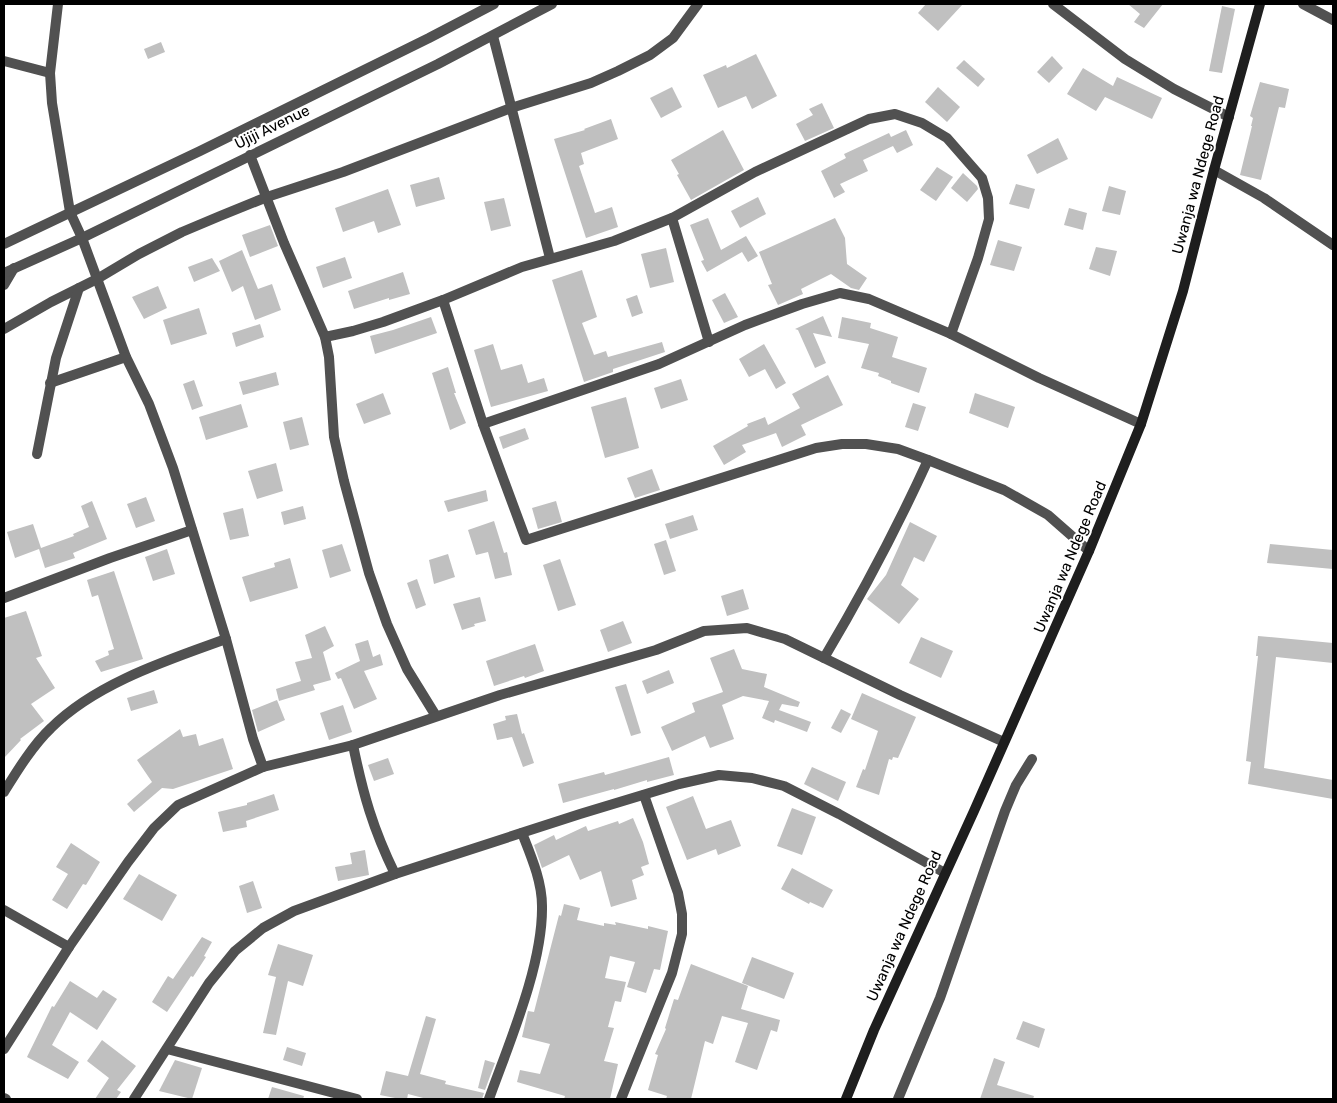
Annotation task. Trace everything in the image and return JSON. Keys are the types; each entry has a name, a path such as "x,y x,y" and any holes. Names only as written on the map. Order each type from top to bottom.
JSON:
{"main road":[{"name":"Uwanja wa Ndege Road","path":"846,1099 874,1030 1089,552 1141,424 1183,291 1260,4"}],"street":[{"path":"58,4 50,73 52,103 70,212 82,238 126,357 149,404 161,436 226,639 253,739 263,767"},
{"path":"4,244 200,151 494,4"},
{"name":"Ujiji Avenue","path":"4,273 82,238 493,36 552,4"},
{"path":"4,329 182,232 267,197 343,172 511,108 591,83 650,55 673,38 698,4"},
{"path":"1054,4 1125,59 1174,89 1230,117"},
{"path":"1303,4 1333,20"},
{"path":"493,36 550,258"},
{"path":"4,61 50,73"},
{"path":"325,337 383,322 443,300 492,278 550,258 614,241 672,218 755,172 869,119 895,114 922,123 947,138 982,178 988,198 989,220 978,258 951,334"},
{"path":"250,155 284,242 325,337 334,438 369,574 387,624 407,669 436,716"},
{"path":"1214,170 1264,198 1333,245"},
{"path":"672,218 709,342"},
{"path":"4,285 14,268"},
{"path":"37,454 56,358 79,288"},
{"path":"483,424 659,364 745,325 802,304 840,293 869,299 951,334 1040,378 1141,424"},
{"path":"443,300 483,424 526,540 816,448 842,444 866,444 898,449 1004,490 1048,515 1089,552"},
{"path":"50,383 126,357"},
{"path":"824,658 860,597 899,522 928,460"},
{"path":"4,598 110,558 192,530"},
{"path":"4,1049 69,947 128,862 154,828 178,805 263,767 353,745 500,695 656,650 704,631 747,628 785,638 909,699 1004,742"},
{"path":"4,792 16,772 48,730 80,704 117,683 168,660 226,639"},
{"path":"353,745 370,815 380,844 395,874"},
{"path":"898,1099 940,998 1005,811 1016,785 1032,759"},
{"path":"134,1099 209,983 235,950 263,928 294,911 395,874 679,784 719,776 752,778 784,786 855,822 945,873"},
{"path":"621,1099 672,973 682,934 682,914 678,893 644,795"},
{"path":"489,1099 519,1014 535,961 540,932 542,905 536,869 522,833"},
{"path":"4,910 69,947"},
{"path":"167,1049 357,1099"}],"building":[{"path":"926,4 963,4 938,31 918,13"},
{"path":"1128,4 1163,4 1144,28 1134,22 1140,14"},
{"path":"1222,6 1235,9 1222,73 1209,71"},
{"path":"161,42 165,52 148,59 144,49"},
{"path":"756,54 777,96 752,109 746,96 718,108 703,75 726,65 727,68"},
{"path":"1052,56 1063,68 1049,83 1037,72"},
{"path":"964,60 985,79 978,87 956,68"},
{"path":"1083,68 1113,86 1117,77 1162,98 1152,119 1105,97 1096,111 1067,94"},
{"path":"1260,82 1289,89 1285,108 1279,107 1261,180 1240,175 1252,126 1253,118 1250,116"},
{"path":"672,87 682,107 661,118 650,98"},
{"path":"938,87 960,107 947,122 925,102"},
{"path":"822,103 834,128 805,141 796,124 813,115 809,109"},
{"path":"611,119 618,139 581,153 584,164 579,166 595,213 612,207 618,227 586,238 554,139 585,130"},
{"path":"723,130 744,170 691,200 671,160"},
{"path":"906,130 913,145 897,153 893,146 863,160 868,171 840,184 845,192 834,198 821,171 846,158 844,154 889,133 891,137"},
{"path":"1058,138 1068,159 1037,174 1027,155"},
{"path":"937,167 953,177 936,201 920,190"},
{"path":"963,173 978,189 967,202 951,188"},
{"path":"439,177 445,199 416,207 410,185"},
{"path":"1016,184 1035,189 1029,209 1009,204"},
{"path":"1109,186 1126,191 1120,215 1102,211"},
{"path":"388,189 401,225 378,233 374,221 343,232 335,208"},
{"path":"758,197 766,214 740,228 731,211"},
{"path":"504,198 511,226 491,231 484,202"},
{"path":"1069,208 1087,213 1083,230 1064,225"},
{"path":"708,218 721,250 746,236 758,256 748,262 742,252 707,272 701,261 704,260 690,225"},
{"path":"835,218 845,238 847,264 867,278 859,290 851,288 831,274 801,289 803,294 778,305 768,285 772,284 759,252"},
{"path":"270,225 278,246 250,257 242,235"},
{"path":"998,240 1022,247 1014,271 990,265"},
{"path":"1096,247 1117,251 1110,276 1089,269"},
{"path":"666,248 674,282 650,288 641,254"},
{"path":"242,250 258,289 272,284 281,310 255,320 243,286 232,292 219,261"},
{"path":"345,257 352,278 323,288 316,267"},
{"path":"212,258 220,271 194,282 188,267"},
{"path":"582,270 597,317 582,323 594,355 606,351 608,357 662,342 665,352 613,369 613,372 584,382 552,280"},
{"path":"403,272 410,294 389,300 389,298 354,309 348,291"},
{"path":"158,286 167,308 144,319 132,297"},
{"path":"725,293 738,317 724,323 712,300"},
{"path":"637,295 643,313 632,317 626,299"},
{"path":"199,308 207,334 171,345 163,320"},
{"path":"823,316 832,337 813,333 826,363 815,368 798,330 795,329"},
{"path":"431,317 437,333 375,354 370,336"},
{"path":"842,317 871,323 870,328 898,337 892,357 927,368 919,393 891,383 891,381 878,376 879,373 861,368 869,344 838,338"},
{"path":"260,324 264,337 236,347 232,333"},
{"path":"493,344 501,370 522,364 528,383 544,378 548,391 491,407 474,350"},
{"path":"764,344 786,383 776,389 765,369 749,377 739,359"},
{"path":"448,367 456,393 454,393 466,423 450,430 432,373"},
{"path":"276,372 279,385 243,395 239,382"},
{"path":"828,375 843,405 801,425 806,435 782,447 776,433 742,445 746,452 724,465 713,446 748,426 747,424 765,417 768,425 800,408 792,394"},
{"path":"681,379 688,400 661,409 654,388"},
{"path":"194,380 203,406 192,410 183,384"},
{"path":"383,393 391,414 364,424 356,404"},
{"path":"975,393 1015,407 1008,428 969,413"},
{"path":"626,397 639,448 605,458 591,407"},
{"path":"913,403 926,407 918,431 905,427"},
{"path":"241,404 248,427 206,440 199,417"},
{"path":"302,417 309,445 290,450 283,422"},
{"path":"525,428 529,439 503,449 499,437"},
{"path":"276,463 283,491 257,499 248,471"},
{"path":"652,469 660,490 635,498 627,478"},
{"path":"486,490 488,501 448,512 444,501"},
{"path":"146,497 155,521 136,528 127,504"},
{"path":"92,501 107,539 73,553 75,558 45,568 39,549 15,558 7,532 33,524 41,548 74,536 73,534 89,527 81,506"},
{"path":"556,501 562,522 538,529 532,508"},
{"path":"303,506 306,519 284,525 281,512"},
{"path":"243,508 249,536 230,540 223,513"},
{"path":"693,515 698,530 670,539 665,524"},
{"path":"494,521 504,553 507,552 512,575 495,579 488,552 476,555 468,530"},
{"path":"910,522 937,536 924,562 914,557 901,585 919,599 899,624 867,599 886,575"},
{"path":"666,540 676,571 664,575 654,544"},
{"path":"342,544 351,571 330,578 322,550"},
{"path":"1270,544 1333,550 1333,569 1267,563"},
{"path":"167,549 175,574 153,581 145,557"},
{"path":"448,554 455,577 434,584 429,560"},
{"path":"290,558 298,588 250,602 242,577 275,567 274,563"},
{"path":"560,559 576,605 558,611 543,565"},
{"path":"114,571 143,659 101,672 95,661 109,655 108,651 114,649 98,595 92,597 87,580"},
{"path":"417,579 426,605 416,609 407,583"},
{"path":"743,589 749,609 727,616 721,596"},
{"path":"480,597 486,621 462,630 453,604"},
{"path":"26,611 42,656 36,658 55,688 31,704 44,721 20,739 4,758 4,618"},
{"path":"623,621 632,643 608,652 600,630"},
{"path":"325,626 334,646 323,652 331,680 313,685 315,690 279,701 276,689 301,681 295,662 312,658 305,635"},
{"path":"1258,636 1333,643 1333,663 1276,657 1264,768 1333,780 1333,799 1248,784 1251,762 1246,761 1258,656 1256,656"},
{"path":"921,637 953,651 941,678 909,663"},
{"path":"368,640 373,657 380,654 383,665 364,671 377,699 354,709 341,678 338,679 335,673 360,661 355,644"},
{"path":"535,644 544,671 494,686 486,661"},
{"path":"734,649 742,669 767,674 764,687 800,702 798,707 782,704 779,710 811,722 807,732 775,720 774,723 762,718 769,701 743,696 722,705 734,739 710,748 705,736 672,751 661,727 695,712 692,703 723,692 710,658"},
{"path":"669,670 674,683 647,694 642,681"},
{"path":"626,684 641,733 631,736 615,687"},
{"path":"154,690 158,703 131,711 127,698"},
{"path":"862,693 916,717 898,758 893,757 892,760 889,759 879,795 856,787 863,769 865,770 878,731 851,719"},
{"path":"277,700 285,720 258,732 252,710"},
{"path":"343,705 352,732 329,740 320,713"},
{"path":"841,709 851,714 841,733 831,728"},
{"path":"517,714 522,734 524,733 534,763 523,767 512,737 497,740 493,724 506,720 505,716"},
{"path":"180,729 183,737 196,734 199,746 223,738 233,769 173,789 162,788 134,812 127,804 152,782 137,760"},
{"path":"669,757 674,775 647,782 647,780 563,803 558,784 604,772 605,775"},
{"path":"388,758 394,774 374,781 368,765"},
{"path":"812,767 846,782 838,801 804,784"},
{"path":"274,794 279,810 246,821 247,827 223,832 218,812 247,805 247,803"},
{"path":"693,796 706,829 731,820 741,846 718,855 716,849 687,860 666,807"},
{"path":"792,808 816,817 802,855 777,846"},
{"path":"633,818 643,842 649,864 641,867 644,875 632,880 637,899 611,907 601,871 580,880 569,855 542,868 534,845 554,835 556,840 586,826 588,831 618,821 619,824"},
{"path":"71,843 100,862 86,885 83,884 67,909 52,900 68,874 56,867"},
{"path":"365,850 369,875 338,881 335,867 352,864 350,853"},
{"path":"792,868 833,890 823,908 810,902 809,904 781,889"},
{"path":"139,874 177,895 162,921 123,899"},
{"path":"253,881 262,908 247,913 239,886"},
{"path":"564,904 580,908 577,920 604,926 604,923 616,925 615,922 648,929 648,926 668,931 660,970 654,969 646,993 627,987 635,962 610,956 605,978 626,982 621,1002 615,1001 608,1027 614,1028 604,1061 618,1064 610,1099 564,1099 565,1096 517,1082 520,1070 540,1074 550,1044 522,1037 528,1011 534,1012 559,915 561,916"},
{"path":"202,937 212,942 204,956 206,957 167,1012 152,1002 168,976 173,979"},
{"path":"278,944 313,955 303,986 288,981 276,1035 263,1033 276,977 268,975"},
{"path":"752,957 794,973 784,999 742,983"},
{"path":"691,964 748,986 741,1009 780,1020 777,1032 771,1030 757,1070 735,1062 748,1023 722,1016 713,1044 705,1041 691,1099 666,1099 667,1096 648,1090 658,1055 655,1054 666,1029 674,999 678,1000"},
{"path":"70,981 97,998 103,990 117,999 97,1030 70,1012 52,1045 79,1062 68,1079 27,1057 52,1006 54,1007"},
{"path":"426,1016 436,1019 420,1074 446,1081 445,1084 484,1093 482,1099 427,1099 408,1094 407,1099 400,1099 380,1095 386,1071 408,1076"},
{"path":"1023,1021 1045,1029 1039,1048 1016,1039"},
{"path":"102,1040 136,1066 117,1090 121,1092 116,1099 95,1099 109,1078 87,1061"},
{"path":"287,1047 306,1053 302,1066 283,1060"},
{"path":"994,1058 1005,1062 997,1085 1034,1096 1033,1099 980,1099"},
{"path":"175,1060 202,1068 192,1099 159,1091"},
{"path":"485,1060 495,1063 485,1090 478,1088"},
{"path":"272,1087 304,1096 303,1099 268,1099"}]}
